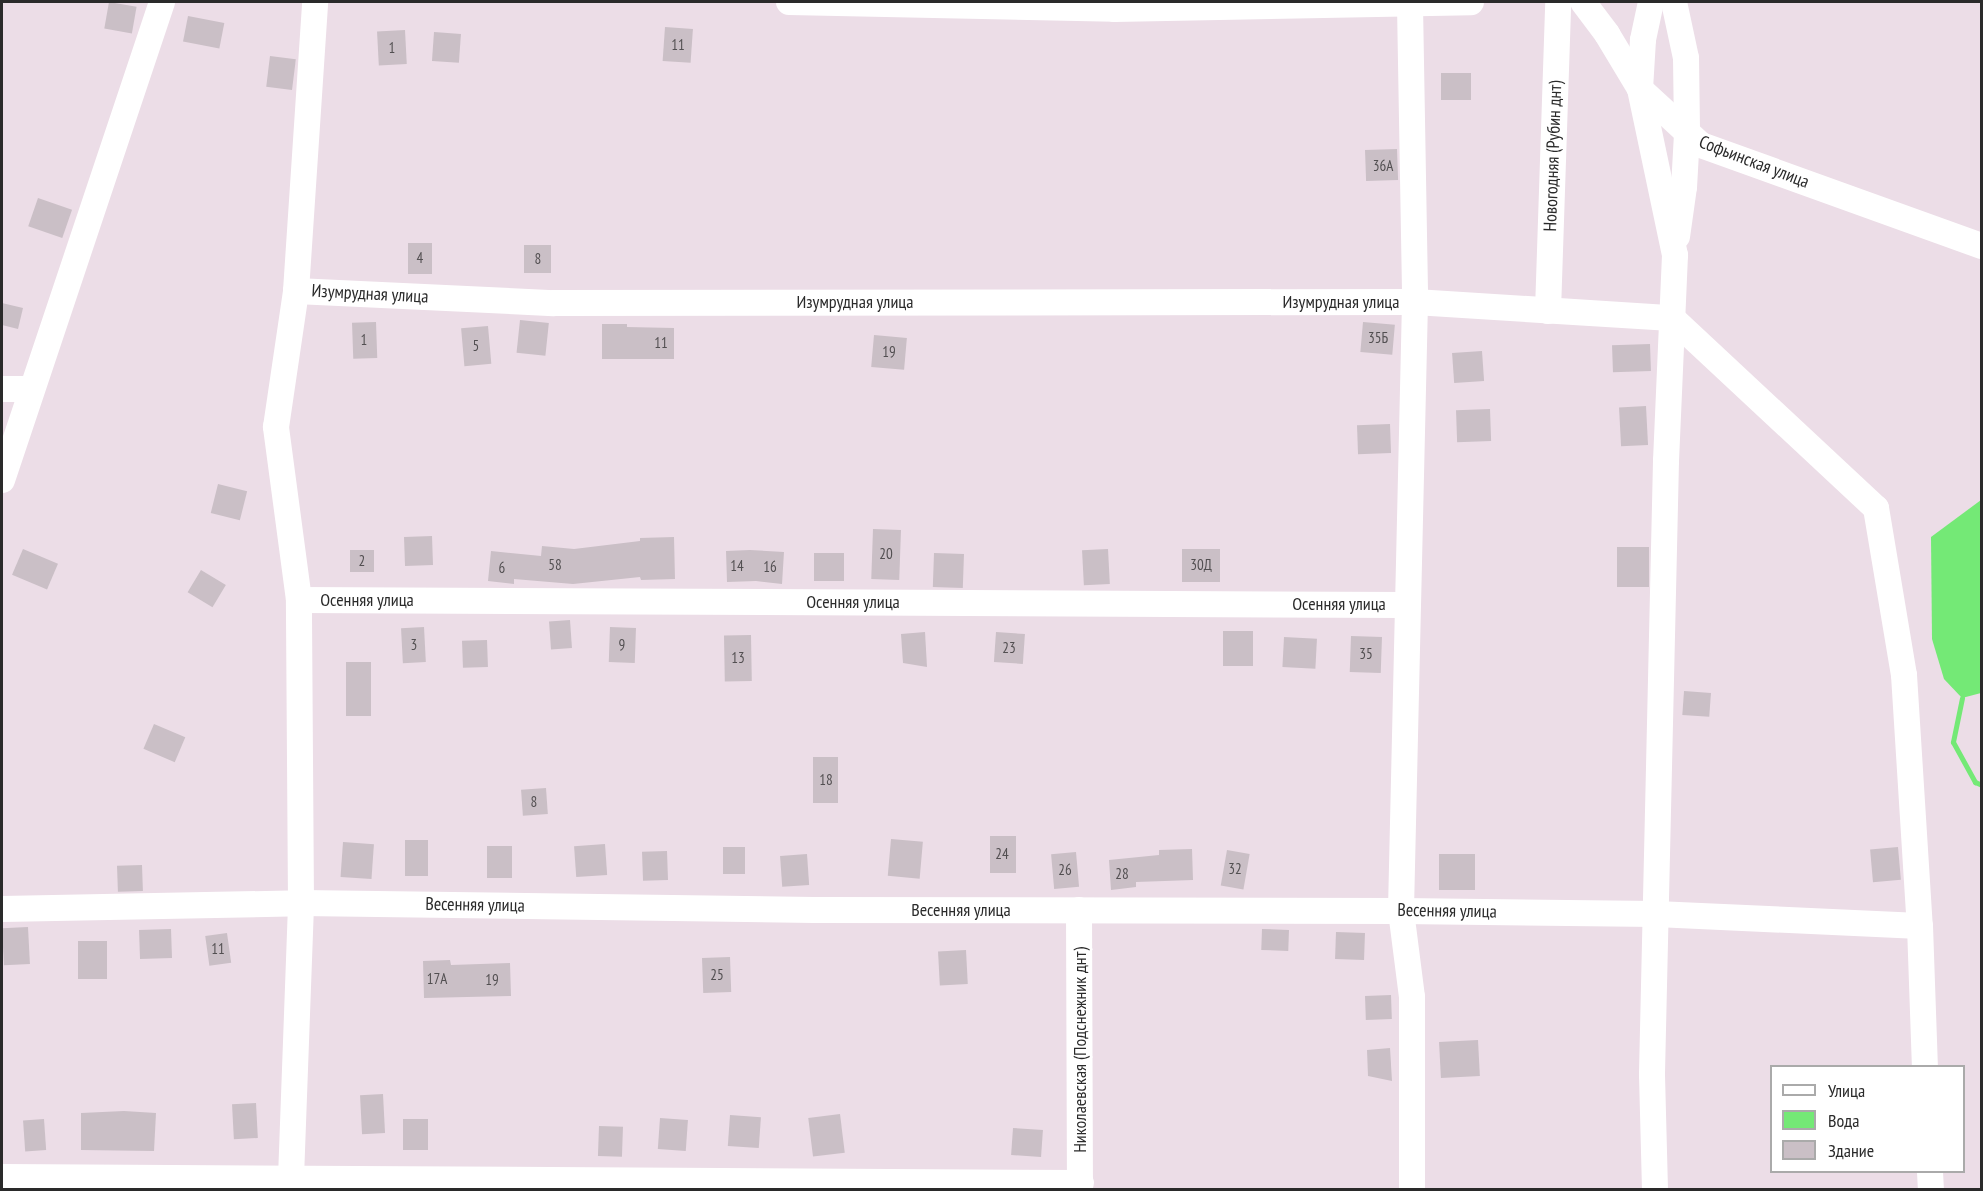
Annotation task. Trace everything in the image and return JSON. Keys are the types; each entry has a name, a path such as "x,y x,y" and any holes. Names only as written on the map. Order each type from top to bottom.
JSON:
{"street":[{"path":"2,480 30,389 162,2"},
{"path":"291,1178 300,903 299,600 276,427 296,291 315,2"},
{"path":"789,2 1114,5 1297,3 1410,5 1471,2"},
{"name":"Новогодняя (Рубин днт)","path":"1548,311 1558,2"},
{"name":"Софьинская улица","path":"1583,2 1607,34 1640,89 1701,146 1982,246"},
{"path":"1651,2 1643,40 1640,89 1675,255"},
{"path":"1655,1190 1652,1075 1666,461 1675,255 1684,187 1687,134 1686,57 1674,2"},
{"path":"1410,5 1415,302 1406,604 1401,911 1413,998 1412,1190"},
{"name":"Изумрудная улица","path":"296,291 554,303 1415,302 1672,318"},
{"path":"1672,318 1876,508 1904,675 1920,926 1925,1065"},
{"path":"2,389 30,389"},
{"name":"Осенняя улица","path":"299,600 1406,604"},
{"name":"Весенняя улица","path":"2,909 300,903 813,910 1401,911 1656,914 1920,926"},
{"name":"Николаевская (Подснежник днт)","path":"1079,910 1080,1186"},
{"path":"1930,1173 1931,1190"},
{"path":"2,1177 1080,1186"}],"water":[{"path":"1981,500 1981,693 1962,698 1944,679 1932,639 1931,537"}],"building":[{"path":"109,2 137,7 132,33 104,29"},
{"path":"188,16 224,23 219,49 183,42"},
{"path":"665,27 693,29 691,63 663,61"},
{"path":"405,30 407,64 379,65 377,31"},
{"path":"434,32 461,34 459,63 432,61"},
{"path":"270,56 296,59 292,90 266,87"},
{"path":"1441,73 1471,73 1471,100 1441,100"},
{"path":"1397,149 1398,180 1366,181 1365,150"},
{"path":"38,198 72,210 62,238 28,226"},
{"path":"408,243 432,243 432,274 408,274"},
{"path":"524,245 551,245 551,273 524,273"},
{"path":"2,303 23,308 18,329 2,325"},
{"path":"520,320 549,323 545,356 517,353"},
{"path":"376,322 377,358 353,359 352,323"},
{"path":"1363,322 1395,325 1392,355 1360,352"},
{"path":"602,324 674,328 674,359 602,359"},
{"path":"488,326 491,364 464,366 461,328"},
{"path":"874,335 907,338 904,370 871,367"},
{"path":"1650,344 1651,371 1613,372 1612,345"},
{"path":"1482,351 1484,381 1454,383 1452,353"},
{"path":"1646,406 1648,445 1621,446 1619,407"},
{"path":"1490,409 1491,441 1457,442 1456,410"},
{"path":"1390,424 1391,453 1358,454 1357,425"},
{"path":"218,484 247,491 240,520 211,513"},
{"path":"873,529 901,530 899,580 871,579"},
{"path":"432,536 433,565 405,566 404,537"},
{"path":"674,537 675,579 641,580 640,577 573,584 514,579 514,584 488,581 491,551 541,556 542,546 574,549 640,541 640,538"},
{"path":"1617,547 1649,547 1649,587 1617,587"},
{"path":"23,549 58,564 47,590 12,575"},
{"path":"1108,549 1110,584 1084,585 1082,550"},
{"path":"1182,549 1220,549 1220,582 1182,582"},
{"path":"350,550 374,550 374,572 350,572"},
{"path":"726,551 784,552 782,584 756,581 727,582"},
{"path":"814,553 844,553 844,581 814,581"},
{"path":"934,553 964,554 963,588 933,587"},
{"path":"201,570 226,585 212,607 188,592"},
{"path":"570,620 572,648 551,649 549,621"},
{"path":"424,627 426,662 403,663 401,628"},
{"path":"610,627 636,628 635,663 609,662"},
{"path":"1223,631 1253,631 1253,666 1223,666"},
{"path":"925,632 927,667 903,663 901,634"},
{"path":"996,632 1025,634 1023,664 994,662"},
{"path":"724,635 751,635 752,681 725,681"},
{"path":"1351,636 1382,637 1381,673 1350,672"},
{"path":"1284,637 1317,639 1315,669 1282,667"},
{"path":"487,640 488,667 463,668 462,641"},
{"path":"346,662 371,662 371,716 346,716"},
{"path":"1684,691 1711,693 1709,717 1682,715"},
{"path":"154,724 185,737 175,762 143,749"},
{"path":"813,757 838,757 838,803 813,803"},
{"path":"546,788 548,814 523,816 521,790"},
{"path":"990,836 1016,836 1016,873 990,873"},
{"path":"891,839 923,842 920,879 888,876"},
{"path":"405,840 428,840 428,876 405,876"},
{"path":"343,842 374,844 371,879 341,877"},
{"path":"605,844 607,875 576,877 574,846"},
{"path":"487,846 512,846 512,878 487,878"},
{"path":"723,847 745,847 745,874 723,874"},
{"path":"1898,847 1901,880 1873,882 1870,849"},
{"path":"1192,849 1193,880 1136,882 1136,887 1111,890 1109,860 1159,855 1159,850"},
{"path":"1227,850 1250,854 1243,889 1221,885"},
{"path":"667,851 668,880 643,881 642,852"},
{"path":"1076,852 1079,887 1054,889 1051,854"},
{"path":"807,854 809,885 782,887 780,856"},
{"path":"1439,854 1475,854 1475,890 1439,890"},
{"path":"142,865 143,891 118,892 117,866"},
{"path":"28,927 30,964 4,965 2,928"},
{"path":"171,929 172,958 140,959 139,930"},
{"path":"1262,929 1289,930 1288,951 1261,950"},
{"path":"1336,932 1365,933 1364,960 1335,959"},
{"path":"227,933 231,963 209,966 205,936"},
{"path":"78,941 107,941 107,979 78,979"},
{"path":"966,950 968,984 940,985 938,951"},
{"path":"730,957 731,992 703,993 702,958"},
{"path":"450,960 451,965 510,963 511,996 424,998 423,961"},
{"path":"1391,995 1392,1019 1366,1020 1365,996"},
{"path":"1478,1040 1480,1076 1441,1078 1439,1042"},
{"path":"1390,1048 1392,1081 1368,1076 1367,1050"},
{"path":"383,1094 385,1133 362,1134 360,1095"},
{"path":"256,1103 258,1138 234,1139 232,1104"},
{"path":"124,1111 156,1113 154,1151 81,1150 81,1113"},
{"path":"840,1114 845,1153 813,1157 808,1118"},
{"path":"730,1115 761,1117 759,1148 728,1146"},
{"path":"660,1118 688,1120 686,1151 658,1149"},
{"path":"44,1119 46,1150 25,1151 23,1120"},
{"path":"403,1119 428,1119 428,1150 403,1150"},
{"path":"599,1126 623,1127 622,1157 598,1156"},
{"path":"1013,1128 1043,1130 1041,1157 1011,1155"}],"waterway":[{"path":"1962,698 1953,742 1975,782 1982,785"}]}
